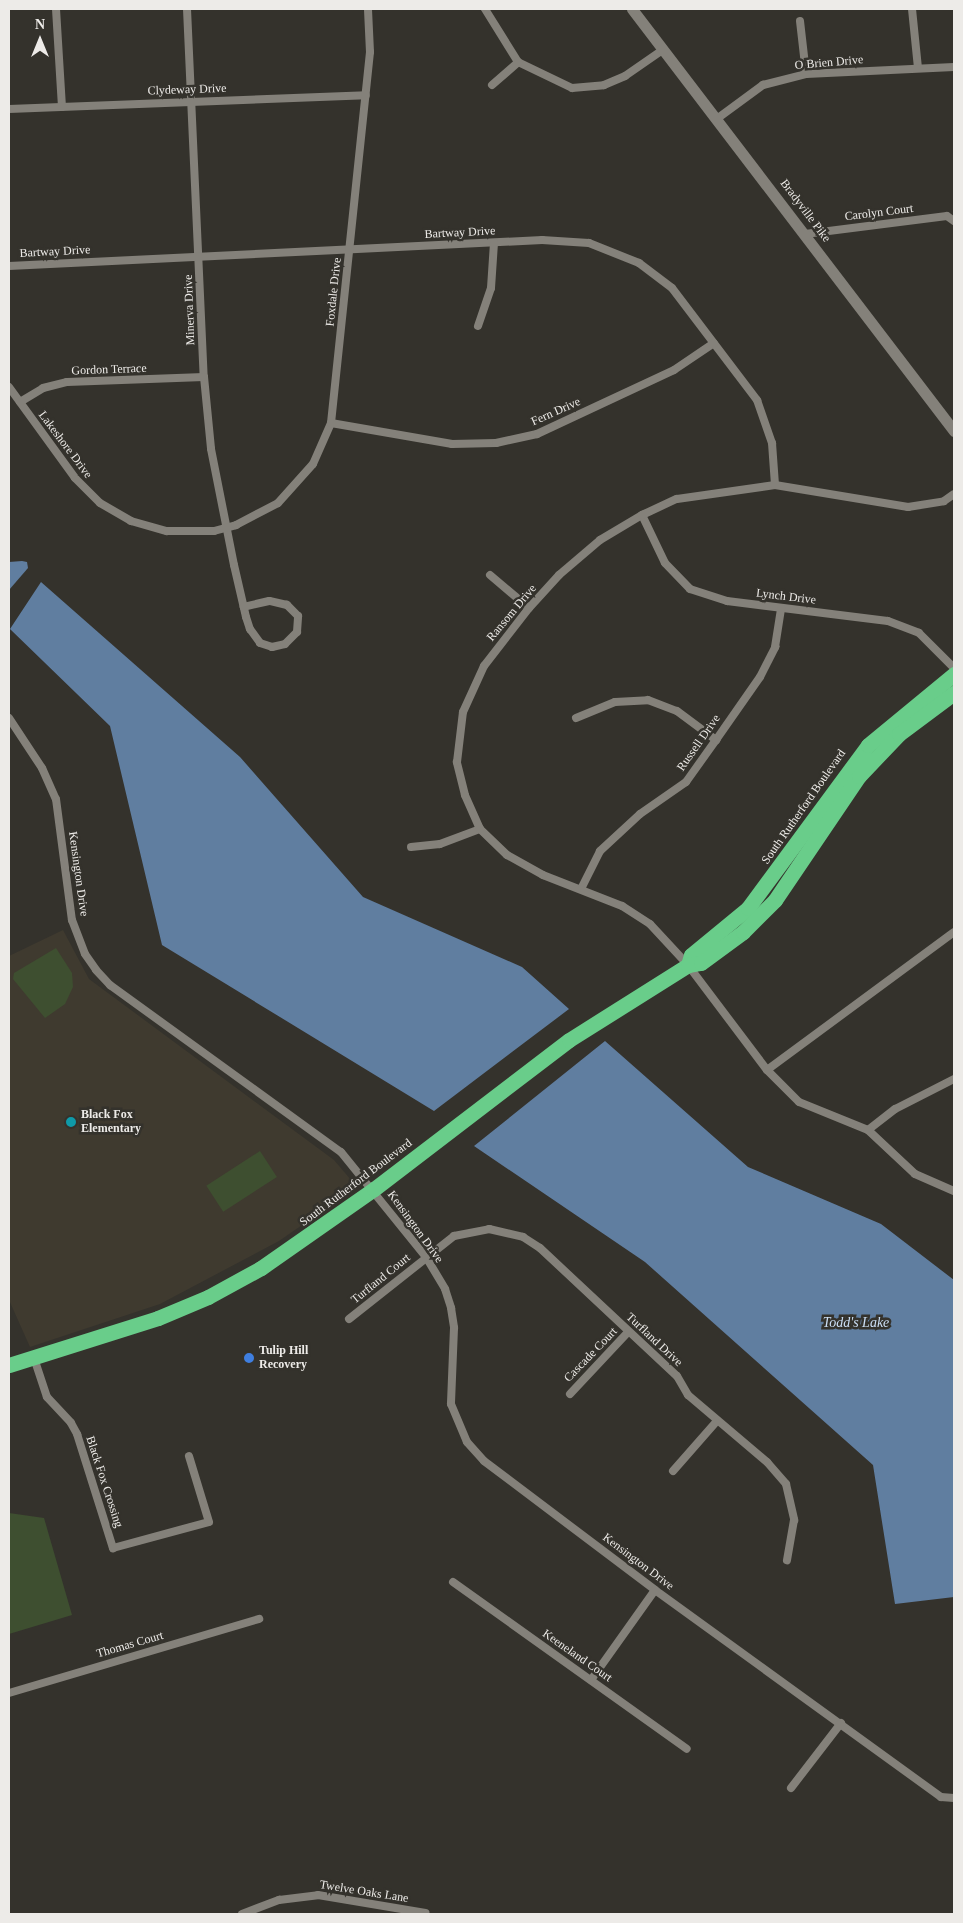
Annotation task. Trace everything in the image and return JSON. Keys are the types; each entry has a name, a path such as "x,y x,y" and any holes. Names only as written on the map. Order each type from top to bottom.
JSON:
{"highway":[{"name":"South Rutherford Boulevard","path":"688,965 691,955 748,908 868,745 954,674"},
{"name":"South Rutherford Boulevard","path":"9,1365 103,1337 208,1296 305,1240 568,1040 688,965 701,963 744,932 775,900 858,776 899,734 954,693"}],"main road":[{"name":"Bradyville Pike","path":"632,9 718,118 954,431"}],"street":[{"path":"56,9 62,107"},
{"name":"Minerva Drive","path":"187,9 204,378 211,449 226,528 244,607 252,633 264,645 282,646 297,632 298,616 287,604 269,601 244,607"},
{"name":"Foxdale Drive","path":"226,528 278,503 313,464 331,423 370,52 368,9"},
{"path":"485,9 518,62 572,88 604,85 625,76 664,49"},
{"path":"912,9 918,68"},
{"path":"800,21 806,74"},
{"path":"492,85 518,62"},
{"name":"O Brien Drive","path":"718,118 763,85 806,74 954,67"},
{"name":"Clydeway Drive","path":"9,109 366,95"},
{"name":"Carolyn Court","path":"805,234 947,216 954,221"},
{"name":"Bartway Drive","path":"9,266 542,240 589,243 639,263 672,288 758,400 772,443 775,485"},
{"path":"478,326 491,288 494,243"},
{"name":"Fern Drive","path":"331,423 452,444 496,443 537,434 674,370 714,343"},
{"name":"Gordon Terrace","path":"20,402 43,388 66,382 204,378"},
{"name":"Lakeshore Drive","path":"9,387 75,478 110,510 156,530 198,532 226,528"},
{"name":"Ransom Drive","path":"868,1130 799,1102 767,1070 688,965 650,924 622,906 543,875 507,855 480,829 465,796 457,762 463,712 484,666 529,608 559,575 600,540 642,515 677,499 775,485 908,507 944,501 954,494"},
{"name":"Lynch Drive","path":"642,515 665,563 690,589 727,601 888,621 919,633 954,668"},
{"path":"490,575 529,608"},
{"name":"Russell Drive","path":"581,889 600,851 640,814 686,782 716,740 760,677 775,647 781,608"},
{"path":"576,718 615,702 648,700 678,711 716,740"},
{"name":"Kensington Drive","path":"9,718 42,768 53,791 72,920 85,954 96,970 110,985 342,1152 374,1189 426,1257 445,1289 451,1308 454,1328 451,1404 467,1442 484,1461 655,1590 941,1797 954,1798"},
{"path":"411,847 440,844 480,829"},
{"path":"767,1070 954,932"},
{"path":"954,1079 895,1109 868,1130 915,1174 954,1191"},
{"name":"Turfland Drive","path":"426,1257 454,1236 468,1231 507,1231 540,1248 677,1376 688,1395 716,1422 767,1462 786,1484 793,1502 794,1520 786,1560"},
{"name":"Turfland Court","path":"349,1319 426,1257"},
{"name":"Cascade Court","path":"570,1394 628,1332"},
{"name":"Black Fox Crossing","path":"34,1358 47,1397 71,1423 77,1434 113,1548 209,1522 189,1456"},
{"path":"673,1471 716,1422"},
{"name":"Keeneland Court","path":"453,1582 687,1749"},
{"path":"591,1680 655,1590"},
{"name":"Thomas Court","path":"9,1693 259,1619"},
{"path":"791,1788 841,1723"},
{"name":"Twelve Oaks Lane","path":"242,1914 279,1900 318,1895 425,1913"}],"shaded area":[{"path":"63,930 89,979 334,1160 357,1187 279,1241 160,1304 30,1347 9,1300 9,956"}],"green space":[{"path":"56,948 72,973 73,987 65,1004 45,1018 13,979 14,973"},
{"path":"260,1151 277,1177 223,1212 206,1186"},
{"path":"9,1513 44,1518 72,1615 9,1634"}],"water":[{"path":"9,562 27,562 28,568 9,590"},
{"path":"41,582 240,757 363,897 522,967 569,1009 434,1111 162,945 110,726 10,629"},
{"name":"Todd's Lake","path":"605,1041 748,1167 881,1224 954,1280 954,1597 895,1604 873,1465 645,1262 474,1146"}],"place":[{"name":"Black Fox Elementary","path":"71,1122"},
{"name":"Tulip Hill Recovery","path":"249,1358"}]}
